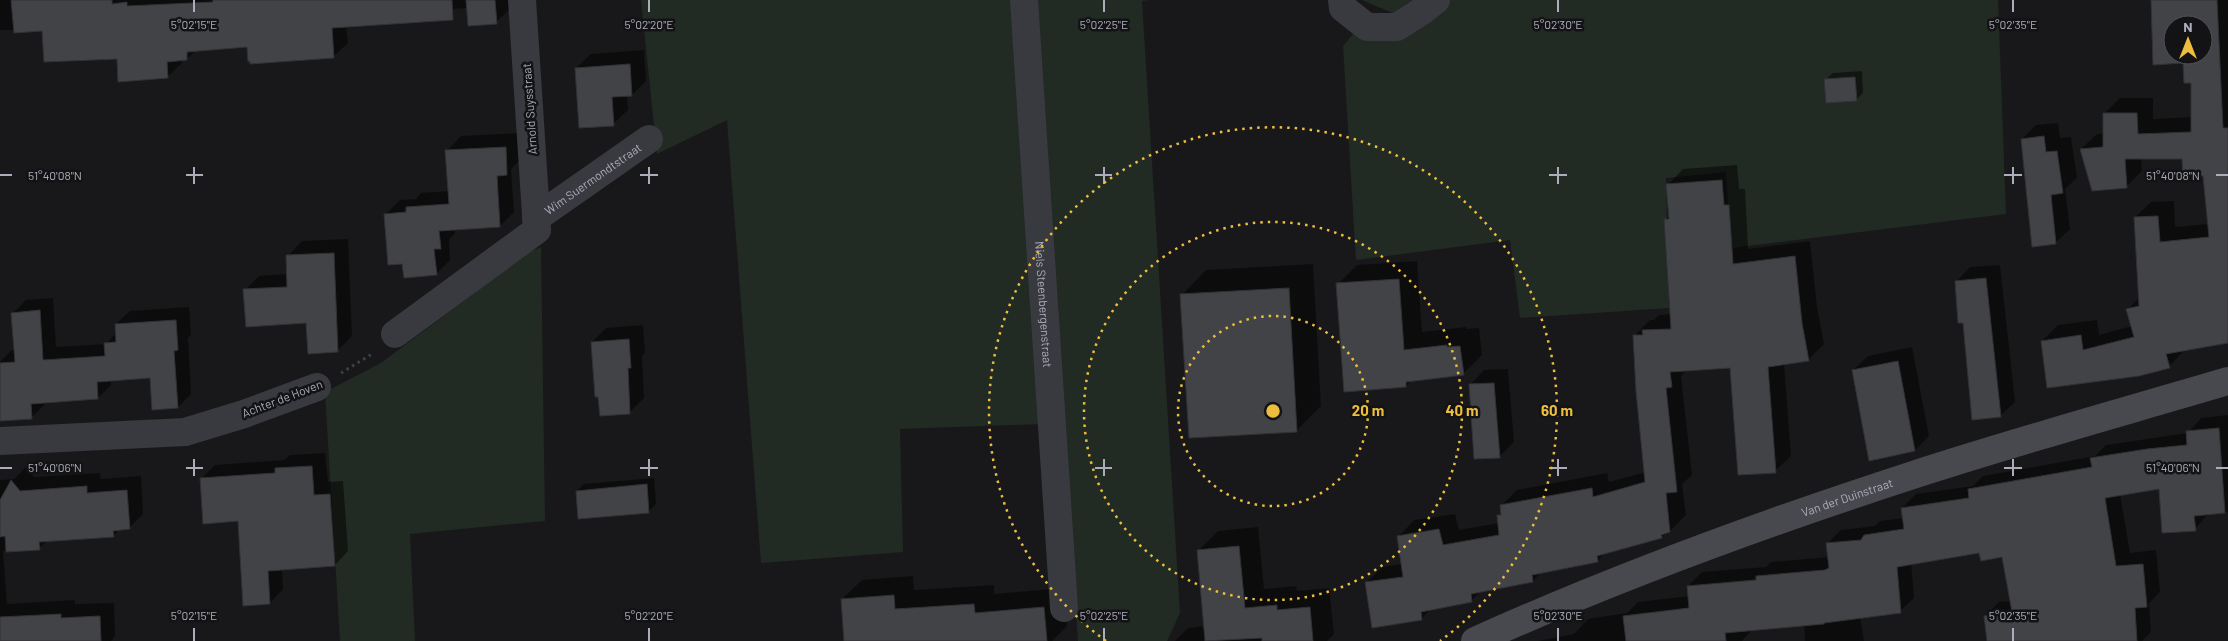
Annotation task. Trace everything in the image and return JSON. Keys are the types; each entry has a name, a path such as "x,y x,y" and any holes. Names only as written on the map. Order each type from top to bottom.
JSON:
{"street":[{"name":"Arnold Suysstraat","path":"522,0 536,218"},
{"name":"Niels Steenbergenstraat","path":"1024,0 1064,608"},
{"path":"1342,0 1343,8 1367,27 1397,27 1422,12 1436,0"},
{"name":"Wim Suermondtstraat","path":"536,218 649,139"},
{"path":"395,334 537,230 536,218"},
{"name":"Van der Duinstraat","path":"1475,641 1615,582 1758,528 1895,481 2228,381"},
{"name":"Achter de Hoven","path":"0,441 185,432 244,414 317,387"}],"path":[{"name":"Achter de Hoven","path":"317,387 380,349 395,334"}],"shaded area":[{"path":"641,0 1012,0 1042,424 900,429 903,552 761,563 727,120 657,154"},
{"path":"1034,0 1149,0 1142,1 1180,613 1167,641 1078,641"},
{"path":"1362,0 1415,0 1397,15"},
{"path":"1449,0 1998,0 2006,214 1731,248 1726,172 1666,178 1669,308 1520,318 1510,240 1356,260 1343,46 1354,33 1389,41 1423,23"},
{"path":"541,247 545,521 410,534 415,641 340,641 325,392 381,363 476,292 514,258"}],"building":[{"path":"11,0 112,0 112,4 127,2 127,6 213,2 213,0 452,0 453,20 332,28 334,58 250,64 250,61 248,62 247,47 187,52 187,60 167,62 168,78 118,82 117,59 44,62 42,31 14,33"},
{"path":"466,0 495,0 497,24 468,26"},
{"path":"2151,0 2217,0 2223,128 2228,128 2228,343 2166,354 2170,368 2139,376 2047,388 2041,341 2081,335 2083,350 2134,337 2126,309 2139,306 2134,217 2158,216 2160,242 2209,237 2203,176 2183,177 2182,159 2125,159 2127,188 2092,191 2080,149 2103,147 2103,113 2137,113 2138,134 2191,132 2191,83 2184,83 2183,65 2213,65 2213,15 2163,15 2163,64 2153,65"},
{"path":"630,64 632,96 612,97 614,126 579,128 575,68"},
{"path":"1855,77 1857,101 1826,103 1824,79"},
{"path":"2044,136 2046,152 2057,151 2063,193 2051,195 2056,244 2032,247 2021,139"},
{"path":"506,147 507,175 497,176 500,227 439,231 441,249 434,249 437,275 404,278 402,264 388,265 384,214 406,212 406,207 449,204 445,150"},
{"path":"1722,180 1724,205 1729,205 1733,264 1795,256 1802,323 1809,361 1768,367 1776,473 1738,475 1730,368 1670,372 1672,387 1666,388 1677,492 1666,493 1670,532 1661,535 1662,538 1597,556 1598,562 1532,575 1533,582 1471,594 1472,602 1421,612 1422,620 1372,628 1365,582 1403,577 1397,536 1439,529 1443,545 1499,535 1497,515 1501,515 1500,505 1592,488 1593,497 1645,482 1636,391 1633,335 1643,335 1642,330 1671,329 1664,219 1669,219 1666,184"},
{"path":"334,253 338,352 308,354 306,323 246,327 243,289 287,287 286,255"},
{"path":"1986,278 2001,417 1972,420 1963,323 1958,323 1955,281"},
{"path":"1399,279 1404,350 1447,345 1447,347 1460,346 1464,375 1406,382 1406,387 1344,392 1336,283"},
{"path":"1289,288 1297,432 1189,438 1180,294"},
{"path":"40,310 43,360 105,356 104,343 116,342 115,324 176,320 178,350 174,351 178,408 152,410 150,378 97,382 98,399 31,404 32,419 0,421 0,363 15,362 11,313"},
{"path":"629,339 631,368 628,368 630,414 600,416 598,397 595,397 591,342"},
{"path":"1898,361 1915,451 1869,461 1852,370"},
{"path":"1494,383 1500,458 1474,459 1469,384"},
{"path":"2219,428 2225,513 2194,516 2196,531 2162,533 2159,489 2105,498 2116,566 2143,564 2147,607 2135,608 2137,641 1987,641 1984,616 2012,612 2002,557 1981,561 1979,553 1897,567 1901,613 1824,624 1725,633 1726,641 1626,641 1623,616 1689,608 1687,586 1756,580 1756,576 1825,570 1829,568 1826,543 1861,540 1864,535 1904,529 1901,508 1969,498 1968,489 2092,467 2090,458 2187,445 2186,431"},
{"path":"312,466 314,495 330,494 335,566 268,571 270,604 243,606 238,521 203,524 200,478 275,473 275,468"},
{"path":"11,480 20,491 87,486 87,493 127,490 130,529 113,531 114,537 39,542 40,550 6,552 5,536 0,537 0,500"},
{"path":"647,484 649,513 578,519 576,491"},
{"path":"1239,546 1245,608 1277,605 1277,610 1310,607 1313,641 1262,641 1262,638 1205,641 1197,550"},
{"path":"894,595 895,609 974,604 975,613 1044,607 1047,641 844,641 841,599"},
{"path":"61,614 61,618 100,616 101,641 0,641 0,617"}]}
